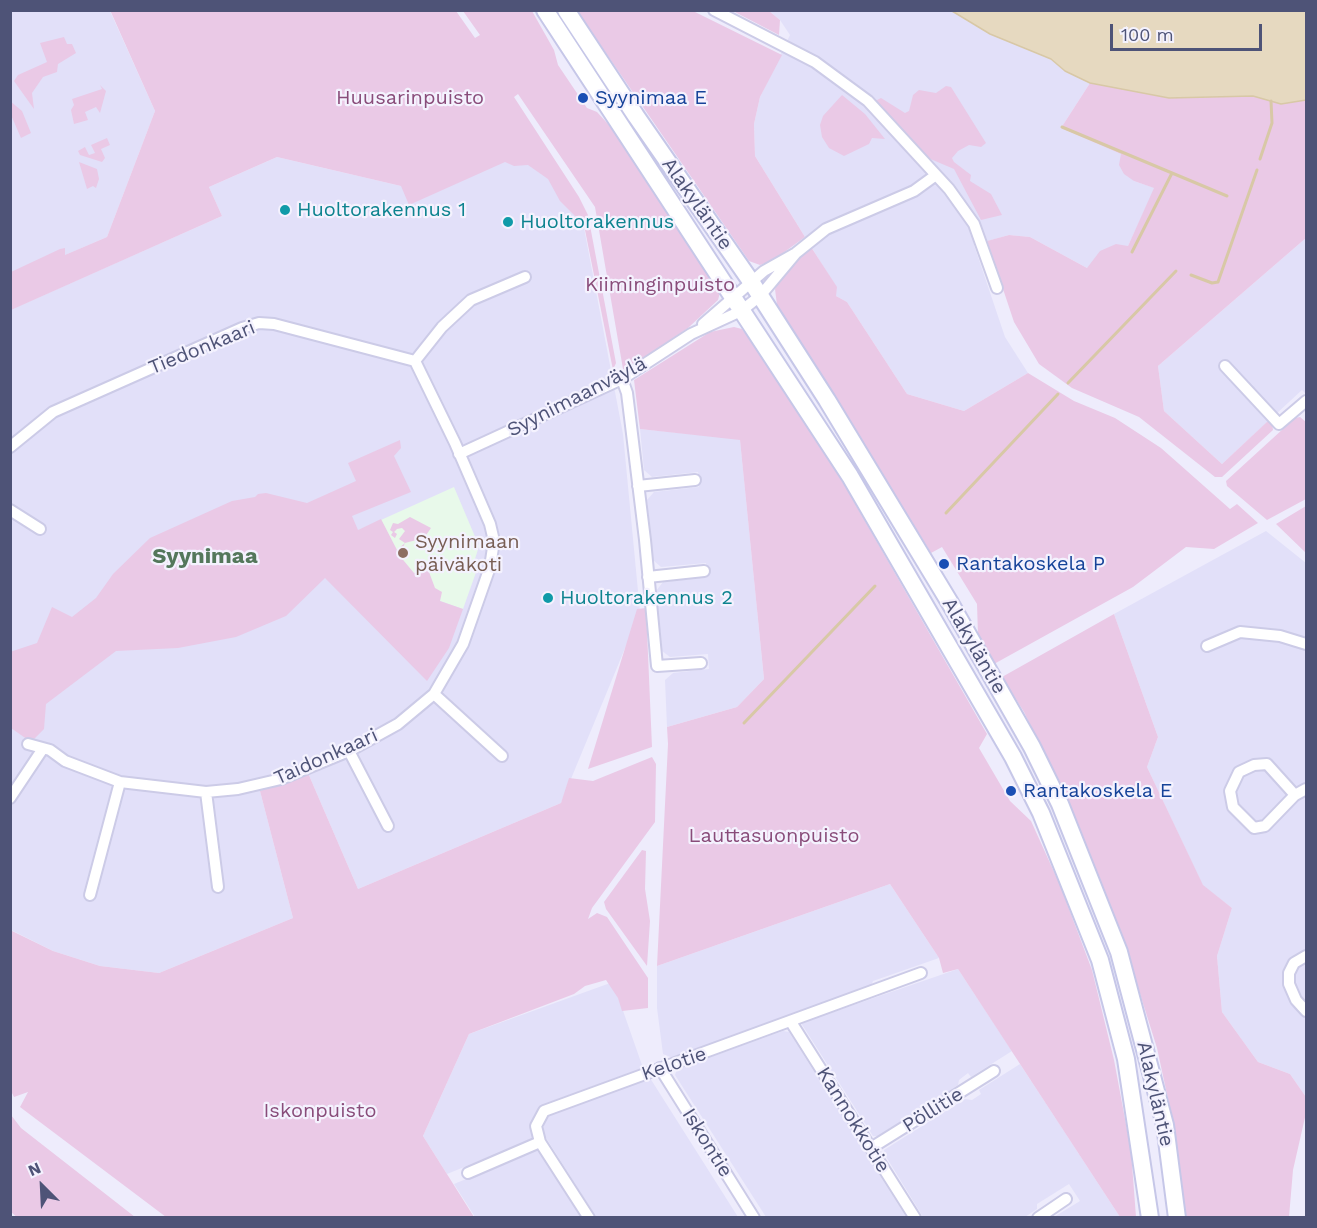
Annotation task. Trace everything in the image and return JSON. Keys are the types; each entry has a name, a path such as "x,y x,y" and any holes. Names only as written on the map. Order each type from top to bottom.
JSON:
{"main road":[{"name":"Alakyläntie","path":"545,10 850,476 977,691 1041,813 1103,971 1126,1059 1150,1218"},
{"name":"Alakyläntie","path":"566,10 636,116 756,289 827,400 950,603 1022,728 1060,804 1119,952 1165,1125 1177,1218"}],"street":[{"path":"714,10 784,44 838,76 868,101 936,176 974,224 997,288"},
{"name":"Syynimaanväylä","path":"459,454 622,379 737,304 756,289 764,271 796,253 826,228 914,191 936,176"},
{"path":"459,454 415,361 442,327 471,300 525,277"},
{"name":"Tiedonkaari","path":"10,447 53,412 259,323 317,334 415,361"},
{"path":"1225,366 1279,424 1306,401"},
{"path":"622,379 627,393 657,666 701,663"},
{"name":"Taidonkaari","path":"27,744 42,750 50,750 65,761 120,782 206,792 238,789 281,779 349,751 398,724 434,694 463,644 490,567 493,550 490,524 459,454"},
{"path":"638,486 694,480"},
{"path":"10,510 40,529"},
{"path":"648,577 704,571"},
{"path":"1207,646 1240,632 1280,636 1306,644"},
{"path":"434,694 502,756"},
{"path":"10,798 42,750"},
{"path":"349,751 388,826"},
{"path":"1295,795 1267,765 1254,765 1239,772 1230,791 1233,807 1254,828 1265,826 1295,795 1306,789"},
{"path":"90,895 120,782"},
{"path":"206,792 218,887"},
{"path":"1306,956 1294,963 1289,973 1289,984 1296,1000 1306,1011"},
{"name":"Kelotie","path":"540,1142 536,1126 544,1111 921,973"},
{"name":"Kannokkotie","path":"791,1022 915,1218"},
{"name":"Iskontie","path":"660,1068 754,1218"},
{"name":"Pöllitie","path":"871,1148 994,1071"},
{"path":"468,1173 540,1142 589,1218"},
{"path":"1038,1218 1066,1199"}],"shaded area":[{"path":"11,11 110,11 155,111 107,237 11,279"},
{"path":"769,11 952,11 990,34 1051,59 1065,71 1090,83 1061,128 1122,154 1134,181 1155,188 1128,246 1087,268 1030,237 1009,235 974,245 1005,337 1028,373 964,411 907,394 847,302 836,296 836,287 755,156 754,124 760,97 790,35 780,20"},
{"path":"952,11 1306,11 1306,100 1281,104 1253,96 1169,98 1090,83 1065,71 1051,59 990,34"},
{"path":"539,148 581,212 623,434 640,612 561,803 358,889 308,773 260,791 293,918 159,973 100,966 53,951 11,930 10,310 222,216 209,187 277,157 401,186"},
{"path":"1306,238 1306,394 1302,390 1222,464 1164,411 1158,366"},
{"path":"640,429 740,439 764,679 737,707 667,727 665,680 673,673 709,669 708,654 670,657 662,651 656,591 663,582 708,577 706,563 661,567 653,560 647,500 654,492 699,487 698,472 652,477 644,470"},
{"name":"Syynimaan päiväkoti","path":"454,487 479,546 475,559 480,561 463,609 440,601 330,543"},
{"path":"1266,531 1306,563 1306,1097 1290,1074 1258,1062 1222,1012 1217,956 1232,908 1203,886 1147,767 1158,737 1114,614"},
{"path":"890,884 939,958 873,981 871,986 673,1058 663,1054 657,1008 657,966"},
{"path":"958,969 1012,1051 971,1077 968,1073 959,1080 958,1085 878,1136 873,1136 801,1023"},
{"path":"613,982 643,1068 544,1104 532,1119 533,1139 447,1174 423,1136 469,1034"},
{"path":"783,1031 789,1032 906,1217 766,1217 675,1075 677,1069"},
{"path":"1020,1064 1120,1217 1054,1217 1080,1201 1069,1184 1037,1204 1037,1209 1025,1217 923,1217 884,1150 965,1099 972,1100 981,1094 979,1090"},
{"path":"650,1078 738,1217 596,1217 543,1133 544,1120 549,1115"},
{"path":"539,1149 582,1217 475,1217 454,1184"}],"green space":[{"name":"Huusarinpuisto","path":"110,10 456,11 475,38 480,35 463,11 532,11 554,50 558,65 587,108 597,112 620,137 721,289 718,300 688,328 628,369 623,369 595,207 518,94 514,97 579,197 588,215 616,363 613,370 584,225 560,201 548,179 528,165 514,166 505,162 409,205 401,186 277,157 209,187 222,216 11,310 11,272 60,249 65,248 65,255 107,237 155,111"},
{"path":"577,11 693,11 782,55 760,97 754,124 755,156 805,237 772,261 760,265 749,261"},
{"path":"733,11 769,11 780,20 779,35"},
{"path":"64,37 67,44 72,44 76,53 58,64 57,72 43,77 32,93 34,109 14,81 18,75 47,62 40,43"},
{"path":"1090,83 1169,98 1253,96 1281,104 1306,100 1306,238 1158,366 1164,411 1222,464 1268,421 1272,423 1273,430 1222,477 1215,477 1139,417 1072,388 1039,364 1014,322 987,241 1009,235 1030,237 1087,268 1100,251 1116,244 1128,246 1154,188 1134,181 1124,174 1119,165 1121,154 1061,128"},
{"path":"100,85 106,91 100,113 96,107 85,112 88,120 74,124 71,110 74,105 72,99 102,89"},
{"path":"946,86 951,87 986,143 981,147 969,145 958,151 952,158 971,175 970,181 991,194 1002,215 981,220 954,169 928,158 875,101 881,98 905,113 909,111 913,95 919,90 936,93"},
{"path":"842,95 865,114 885,139 872,138 869,144 844,156 829,148 822,137 820,125 823,116"},
{"path":"10,101 22,111 31,133 21,138 11,115"},
{"path":"107,138 110,145 101,149 105,158 102,162 80,155 78,151 85,147 89,155 95,153 91,145"},
{"path":"79,162 97,169 99,179 96,188 93,186 87,189"},
{"path":"811,247 837,287 836,296 847,302 907,394 964,411 1028,373 1074,401 1115,418 1161,448 1230,509 1237,504 1258,523 1214,549 1186,547 1133,587 994,664 978,635 977,604 942,547 931,553 777,305 775,289 783,274"},
{"name":"Lauttasuonpuisto","path":"734,327 742,329 778,377 841,479 987,734 979,748 1010,801 1031,821 1060,885 1092,970 1114,1060 1131,1151 1136,1217 1120,1217 958,969 943,973 939,958 890,884 657,966 667,727 737,707 764,679 740,440 640,429 634,380 710,332"},
{"path":"1300,417 1306,422 1306,499 1267,520 1227,486 1226,481 1295,418"},
{"path":"400,440 401,448 394,456 411,492 352,516 358,530 381,519 397,550 405,543 399,555 414,573 419,572 419,567 426,564 435,588 442,592 440,601 463,609 449,648 427,681 325,578 286,616 236,637 178,648 116,651 46,704 44,729 31,742 11,728 10,652 37,643 52,607 72,617 96,598 113,574 150,538 232,501 255,497 258,494 266,493 307,503 356,481 348,463"},
{"path":"1306,506 1306,553 1276,524"},
{"path":"410,517 431,528 424,538 405,543 399,539 405,531 402,528 394,532 397,534 395,538 391,535 393,532 390,530 393,523 398,524"},
{"path":"646,608 652,747 588,769 637,609"},
{"path":"1114,614 1158,737 1147,767 1203,885 1232,908 1217,956 1222,1012 1258,1062 1290,1074 1306,1097 1306,1113 1293,1170 1289,1217 1186,1217 1173,1122 1157,1048 1126,949 1072,812 1024,712 1002,677"},
{"name":"Iskonpuisto","path":"652,757 656,764 655,822 592,908 588,919 597,913 607,917 648,978 648,1008 622,1011 618,998 606,980 585,986 574,994 469,1034 423,1136 474,1217 166,1217 20,1107 28,1092 14,1097 11,1091 10,930 53,951 100,966 159,973 293,918 260,791 308,773 358,889 561,803 569,778 593,781"},
{"path":"642,850 646,851 645,889 650,921 647,966 606,909 604,902"},
{"path":"11,1115 21,1128 135,1217 18,1218 11,1212"}],"waterway":[{"path":"1260,159 1272,123 1271,101"},
{"path":"1062,127 1227,196"},
{"path":"1191,275 1212,283 1218,282 1257,170"},
{"path":"1132,252 1172,173"},
{"path":"1068,383 1176,271"},
{"path":"946,513 1058,394"},
{"path":"744,723 875,586"}],"place":[{"name":"Syynimaa E","path":"583,98"},
{"name":"Huoltorakennus 1","path":"285,210"},
{"name":"Huoltorakennus","path":"508,222"},
{"name":"Syynimaan päiväkoti","path":"403,553"},
{"name":"Rantakoskela P","path":"944,564"},
{"name":"Huoltorakennus 2","path":"548,598"},
{"name":"Rantakoskela E","path":"1011,791"}],"district":[{"name":"Syynimaa","path":"205,557"}],"park label":[{"name":"Kiiminginpuisto","path":"660,285"}]}
